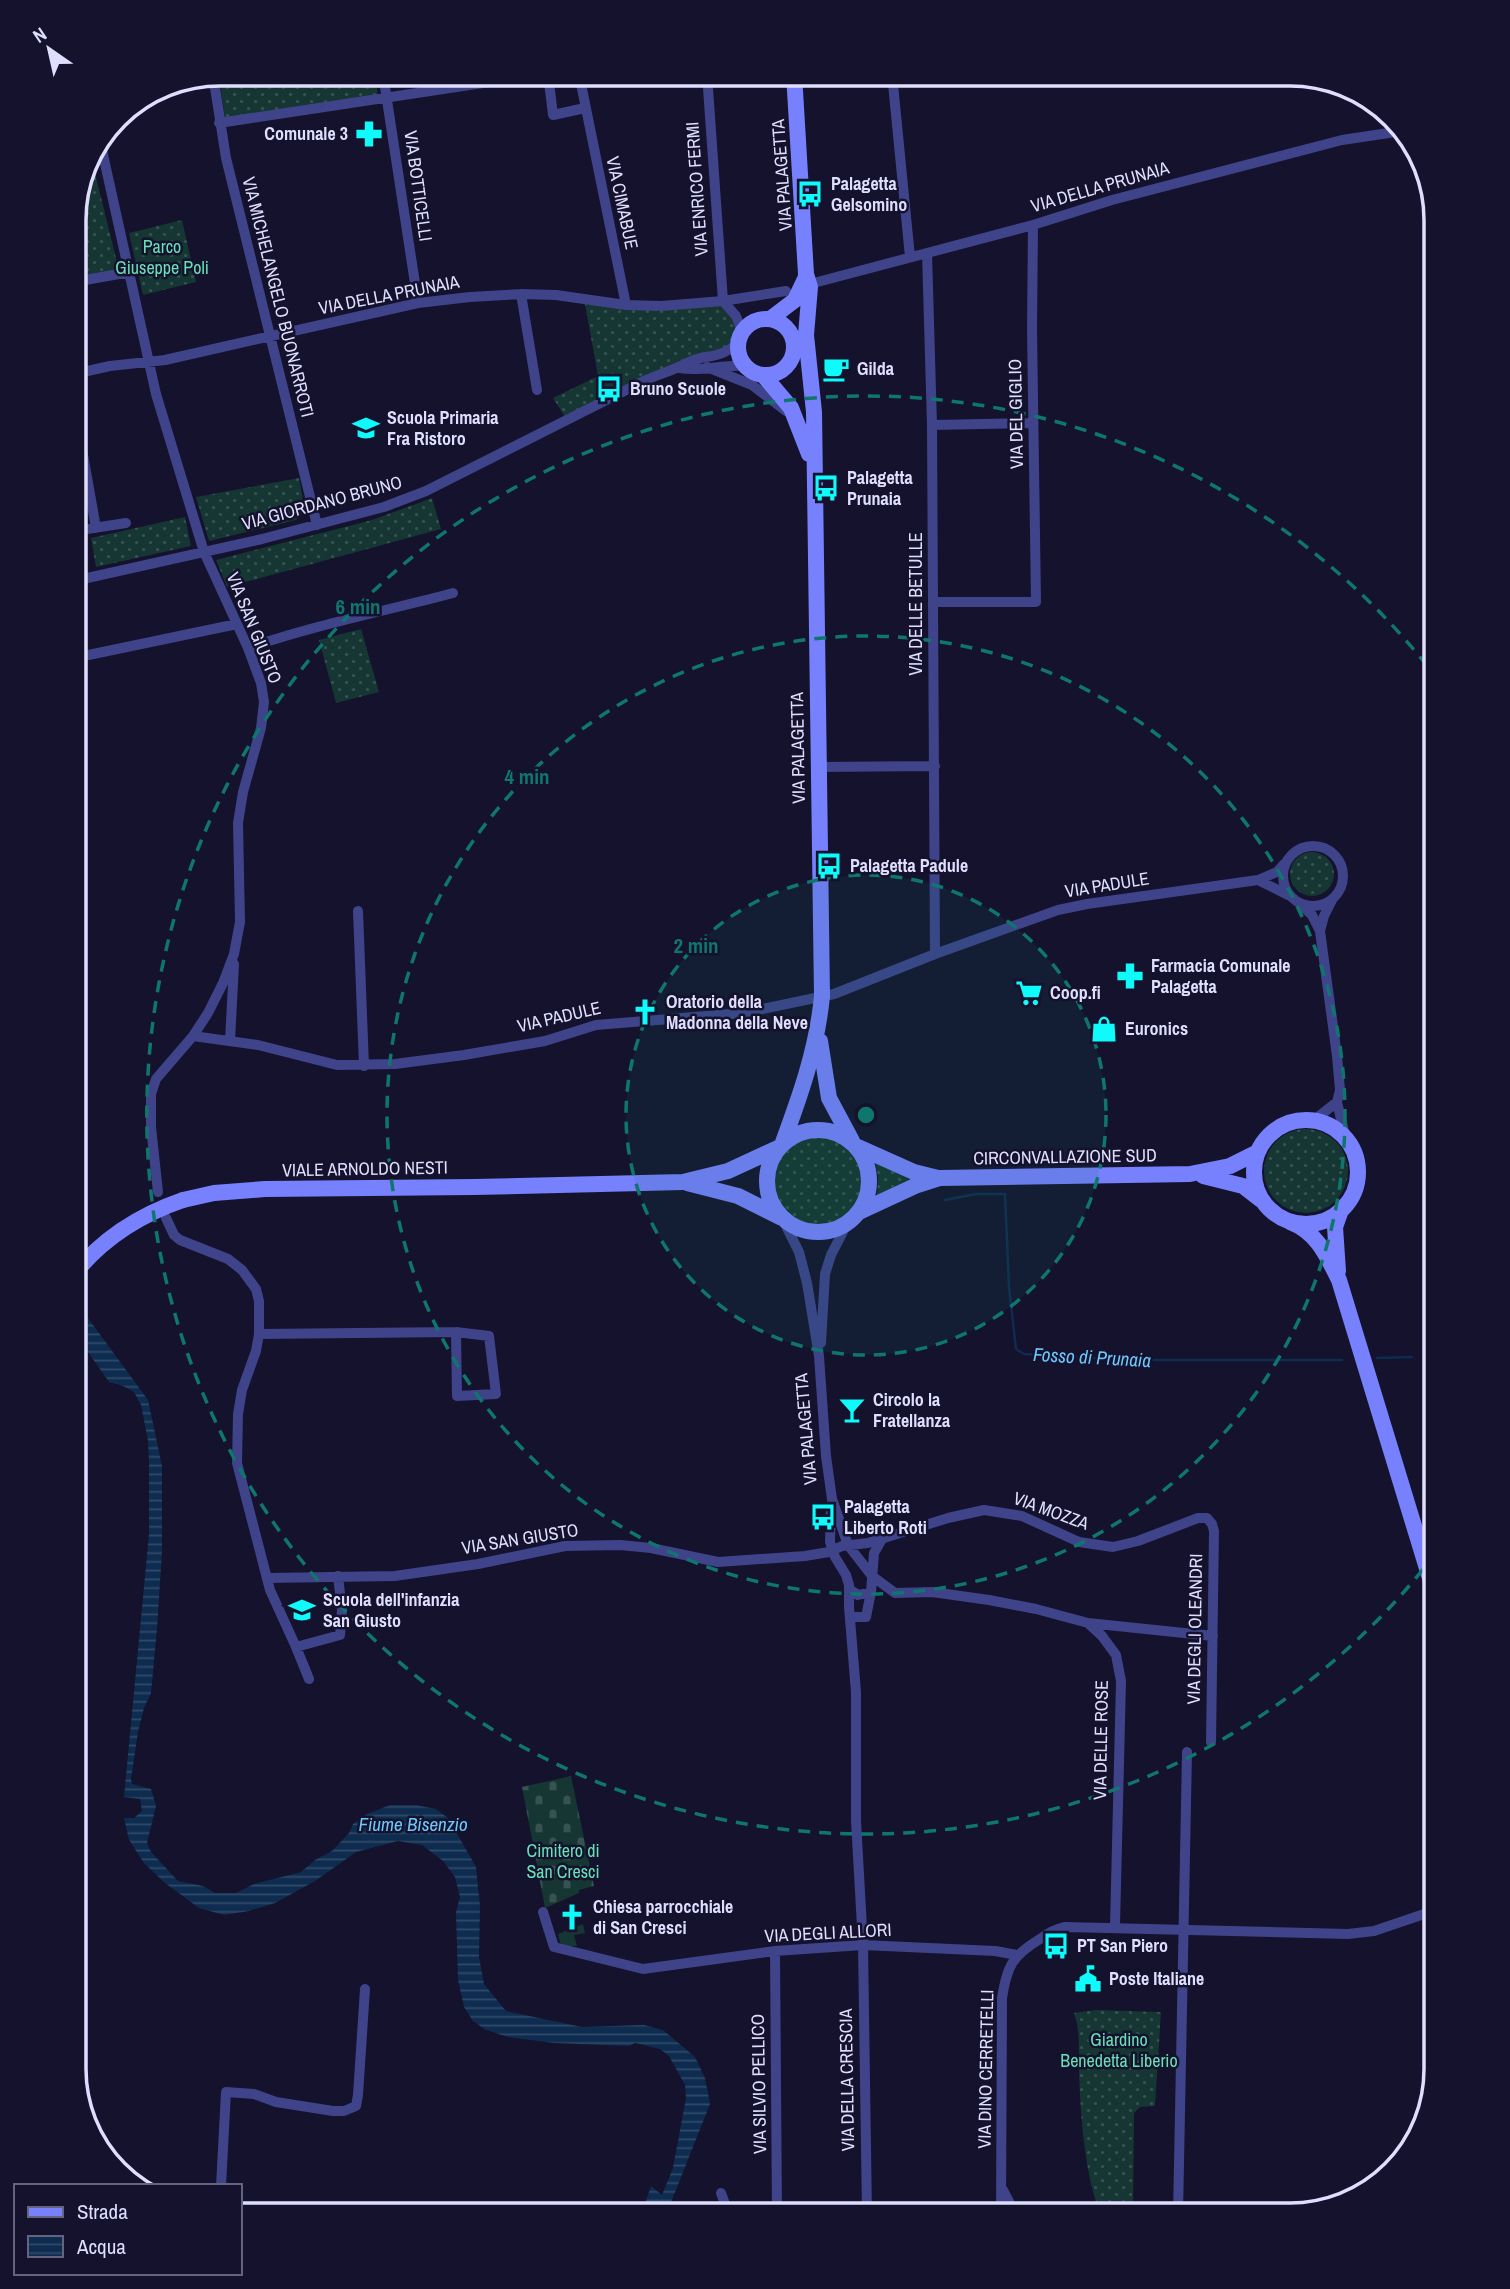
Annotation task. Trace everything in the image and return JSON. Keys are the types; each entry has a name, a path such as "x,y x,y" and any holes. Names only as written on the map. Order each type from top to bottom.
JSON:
{"street":[{"name":"VIA MICHELANGELO BUONARROTI","path":"214,86 226,158 317,525"},
{"name":"VIA BOTTICELLI","path":"385,86 418,303"},
{"path":"219,123 464,86"},
{"path":"549,86 553,115 585,108"},
{"name":"VIA CIMABUE","path":"581,86 626,305"},
{"name":"VIA ENRICO FERMI","path":"708,86 723,301"},
{"name":"VIA PALAGETTA","path":"795,86 809,283 806,326 812,384 822,996 819,1028 803,1088 781,1146 769,1165 767,1184 772,1203 801,1258 820,1356"},
{"path":"893,86 910,257"},
{"name":"VIA DELLA PRUNAIA","path":"809,283 1342,140 1392,133"},
{"name":"VIA SAN GIUSTO","path":"103,155 152,382 204,552 248,648 261,683 264,702 261,728 243,792 238,823 240,922 234,954 230,1041"},
{"name":"VIA DEL GIGLIO","path":"933,602 1036,601 1033,225"},
{"name":"VIA DELLE BETULLE","path":"927,253 932,425 935,954"},
{"path":"86,280 130,272"},
{"path":"740,337 756,320 770,319 795,300 809,283"},
{"name":"VIA PALAGETTA","path":"764,376 783,370 788,365 798,315 809,283"},
{"name":"VIA DELLA PRUNAIA","path":"86,372 149,362 270,337 418,303 470,297 556,295 626,305 661,306 723,301 786,291"},
{"path":"521,294 537,390"},
{"path":"723,301 736,316 740,337 738,355 745,366"},
{"name":"VIA PALAGETTA","path":"770,319 784,325 812,384"},
{"name":"VIA GIORDANO BRUNO","path":"86,578 384,507 426,491 646,380 687,363 720,355 740,337"},
{"path":"115,366 135,370 152,382"},
{"name":"VIA PALAGETTA","path":"745,366 753,373 764,376 780,393 797,421 813,468"},
{"name":"VIA GIORDANO BRUNO","path":"680,368 689,370 745,366"},
{"name":"VIA GIORDANO BRUNO","path":"707,367 752,385 797,421"},
{"path":"932,425 1033,423"},
{"path":"86,472 96,528"},
{"path":"86,529 126,523"},
{"path":"248,648 303,629 364,617 453,593"},
{"path":"86,655 237,624"},
{"path":"818,767 935,766"},
{"path":"1258,880 1277,872 1291,855 1307,846 1315,845 1332,852 1338,859 1343,876 1320,931"},
{"path":"1286,862 1283,880 1294,899 1312,915 1320,931 1339,1074 1338,1102 1346,1140"},
{"path":"1258,880 1294,899 1316,906 1332,899"},
{"name":"VIA PADULE","path":"193,1036 291,1052 337,1065 364,1066 464,1055 545,1041 607,1023 693,1019 743,1013 822,996 844,991 935,954 1058,911 1258,880"},
{"path":"358,911 364,1066"},
{"name":"VIA SAN GIUSTO","path":"158,1192 151,1127 151,1094 156,1079 193,1036 223,983 234,954"},
{"name":"VIA PALAGETTA","path":"819,1028 824,1081 829,1098 866,1161 870,1178 868,1196 831,1255 825,1274 820,1356 826,1456 832,1499 832,1550"},
{"path":"1313,1121 1338,1102"},
{"name":"CIRCONVALLAZIONE SUD","path":"854,1144 914,1171 940,1178 1190,1174 1230,1166 1258,1152 1271,1134 1280,1127 1301,1121 1313,1121"},
{"path":"1290,1222 1318,1223 1328,1219 1341,1210 1351,1198 1357,1176 1354,1154 1346,1140 1334,1129 1313,1121"},
{"path":"781,1146 798,1134 816,1130 835,1132 854,1144"},
{"name":"VIALE ARNOLDO NESTI","path":"86,1260 98,1247 129,1224 183,1200 214,1193 265,1189 474,1188 683,1182 728,1171 781,1146"},
{"path":"1258,1152 1254,1180 1264,1203"},
{"name":"CIRCONVALLAZIONE SUD","path":"1190,1174 1238,1184 1251,1191 1272,1212 1305,1229 1318,1241 1339,1280"},
{"name":"CIRCONVALLAZIONE SUD","path":"853,1217 908,1188 940,1178"},
{"name":"VIALE ARNOLDO NESTI","path":"683,1182 738,1196 782,1218"},
{"path":"1341,1210 1335,1227 1339,1280 1424,1556"},
{"path":"782,1218 795,1227 814,1231 830,1230 853,1217"},
{"path":"166,1218 174,1235 180,1240 228,1259 252,1282 259,1301 256,1351 242,1390 237,1464 240,1483 277,1609 309,1679"},
{"path":"258,1334 456,1332 489,1336 496,1394 457,1396 456,1332"},
{"name":"VIA PALAGETTA","path":"832,1499 848,1545"},
{"name":"VIA MOZZA","path":"848,1545 882,1539 965,1513 991,1510 1031,1519 1079,1542 1113,1547 1138,1541 1198,1518 1207,1518"},
{"name":"VIA DEGLI OLEANDRI","path":"1207,1518 1214,1531 1211,1742"},
{"path":"850,1617 866,1617 874,1553 882,1539"},
{"name":"VIA SAN GIUSTO","path":"268,1578 395,1576 478,1564 565,1546 620,1545 652,1548 718,1562 805,1556 848,1545"},
{"path":"848,1545 872,1576 897,1594 932,1592 1036,1609 1087,1623 1213,1636"},
{"path":"832,1550 848,1577 849,1589 856,1692 856,1821 863,1945"},
{"path":"296,1647 340,1634 342,1610 338,1576"},
{"path":"849,1589 858,1595 871,1592"},
{"name":"VIA DELLE ROSE","path":"1087,1623 1107,1641 1116,1655 1119,1668 1115,1926"},
{"path":"1178,2203 1187,1752"},
{"path":"1409,1919 1424,1910"},
{"name":"VIA DEGLI ALLORI","path":"543,1912 554,1947 643,1969 775,1951 863,1945 995,1951 1017,1955"},
{"path":"1017,1955 1061,1927 1115,1926 1348,1934 1374,1931 1424,1914"},
{"name":"VIA DELLA CRESCIA","path":"863,1945 867,2203"},
{"name":"VIA SILVIO PELLICO","path":"775,1951 777,2203"},
{"name":"VIA DINO CERRETELLI","path":"1002,2203 1002,1998 1006,1979 1017,1955"},
{"path":"221,2184 226,2092 254,2094 276,2102 320,2109 344,2111 356,2106 365,1989"},
{"name":"VIA DINO CERRETELLI","path":"1001,2187 1009,2203"},
{"path":"721,2193 725,2203"}],"green space":[{"path":"221,86 377,86 378,97 225,119"},
{"path":"95,172 119,270 86,275 86,211"},
{"name":"Parco Giuseppe Poli","path":"182,220 196,282 143,295 129,233"},
{"path":"584,299 607,302 723,301 742,331 738,343 567,420 553,398 598,376"},
{"path":"299,478 303,506 296,520 209,541 196,497"},
{"path":"432,498 441,529 227,587 216,560 372,520"},
{"path":"185,517 191,546 96,567 91,538"},
{"path":"361,629 379,692 336,703 319,640"},
{"path":"1312,852 1327,859 1334,874 1327,889 1312,896 1297,889 1290,874 1297,859"},
{"path":"1298,1129 1314,1129 1330,1136 1341,1147 1348,1163 1345,1187 1336,1201 1314,1213 1298,1213 1282,1206 1271,1195 1264,1179 1264,1163 1271,1147 1282,1136"},
{"path":"818,1136 835,1139 850,1149 860,1164 863,1181 860,1198 850,1213 835,1223 818,1226 801,1223 786,1213 776,1198 773,1181 776,1164 786,1149 801,1139"},
{"path":"875,1162 910,1179 877,1195"},
{"name":"Cimitero di San Cresci","path":"571,1776 594,1886 579,1890 579,1893 545,1908 522,1787"},
{"path":"583,1924 585,1933 574,1935 577,1946 561,1946 558,1934"},
{"name":"Giardino Benedetta Liberio","path":"1096,2010 1161,2012 1155,2106 1140,2107 1134,2113 1133,2203 1096,2202 1084,2146 1078,2035 1074,2013"}],"water":[{"name":"Fiume Bisenzio","path":"86,1315 148,1400 162,1466 162,1552 151,1693 138,1732 131,1779 132,1784 151,1789 156,1806 147,1843 151,1852 178,1881 203,1886 215,1893 236,1893 254,1884 301,1872 332,1851 349,1833 353,1824 367,1814 390,1805 416,1805 436,1809 448,1818 476,1867 480,1906 479,1957 484,1984 506,2011 582,2027 644,2025 663,2030 695,2057 705,2078 710,2104 671,2203 645,2203 651,2186 662,2195 673,2168 686,2098 685,2085 669,2056 660,2049 635,2043 629,2046 554,2043 508,2037 486,2030 473,2021 464,2007 458,1980 456,1912 460,1897 455,1877 443,1861 422,1845 398,1841 356,1852 315,1881 275,1903 224,1915 199,1908 165,1883 144,1863 129,1840 124,1818 134,1818 142,1811 140,1799 124,1797 149,1534 148,1441 141,1405 134,1392 109,1382 86,1349"}],"waterway":[{"name":"Fosso di Prunaia","path":"945,1200 976,1194 1005,1194 1009,1287 1016,1349 1024,1354 1126,1360 1342,1360"},
{"name":"Fosso di Prunaia","path":"1377,1358 1412,1357"}],"place":[{"name":"Comunale 3","path":"369,134"},
{"name":"Palagetta Gelsomino","path":"810,194"},
{"name":"Gilda","path":"836,369"},
{"name":"Bruno Scuole","path":"609,389"},
{"name":"Scuola Primaria Fra Ristoro","path":"366,428"},
{"name":"Palagetta Prunaia","path":"826,488"},
{"name":"Palagetta Padule","path":"829,866"},
{"name":"Farmacia Comunale Palagetta","path":"1130,976"},
{"name":"Coop.fi","path":"1029,993"},
{"name":"Oratorio della Madonna della Neve","path":"645,1012"},
{"name":"Euronics","path":"1104,1029"},
{"name":"Circolo la Fratellanza","path":"852,1410"},
{"name":"Palagetta Liberto Roti","path":"823,1517"},
{"name":"Scuola dell'infanzia San Giusto","path":"302,1610"},
{"name":"Chiesa parrocchiale di San Cresci","path":"572,1917"},
{"name":"PT San Piero","path":"1056,1946"},
{"name":"Poste Italiane","path":"1088,1979"}]}
